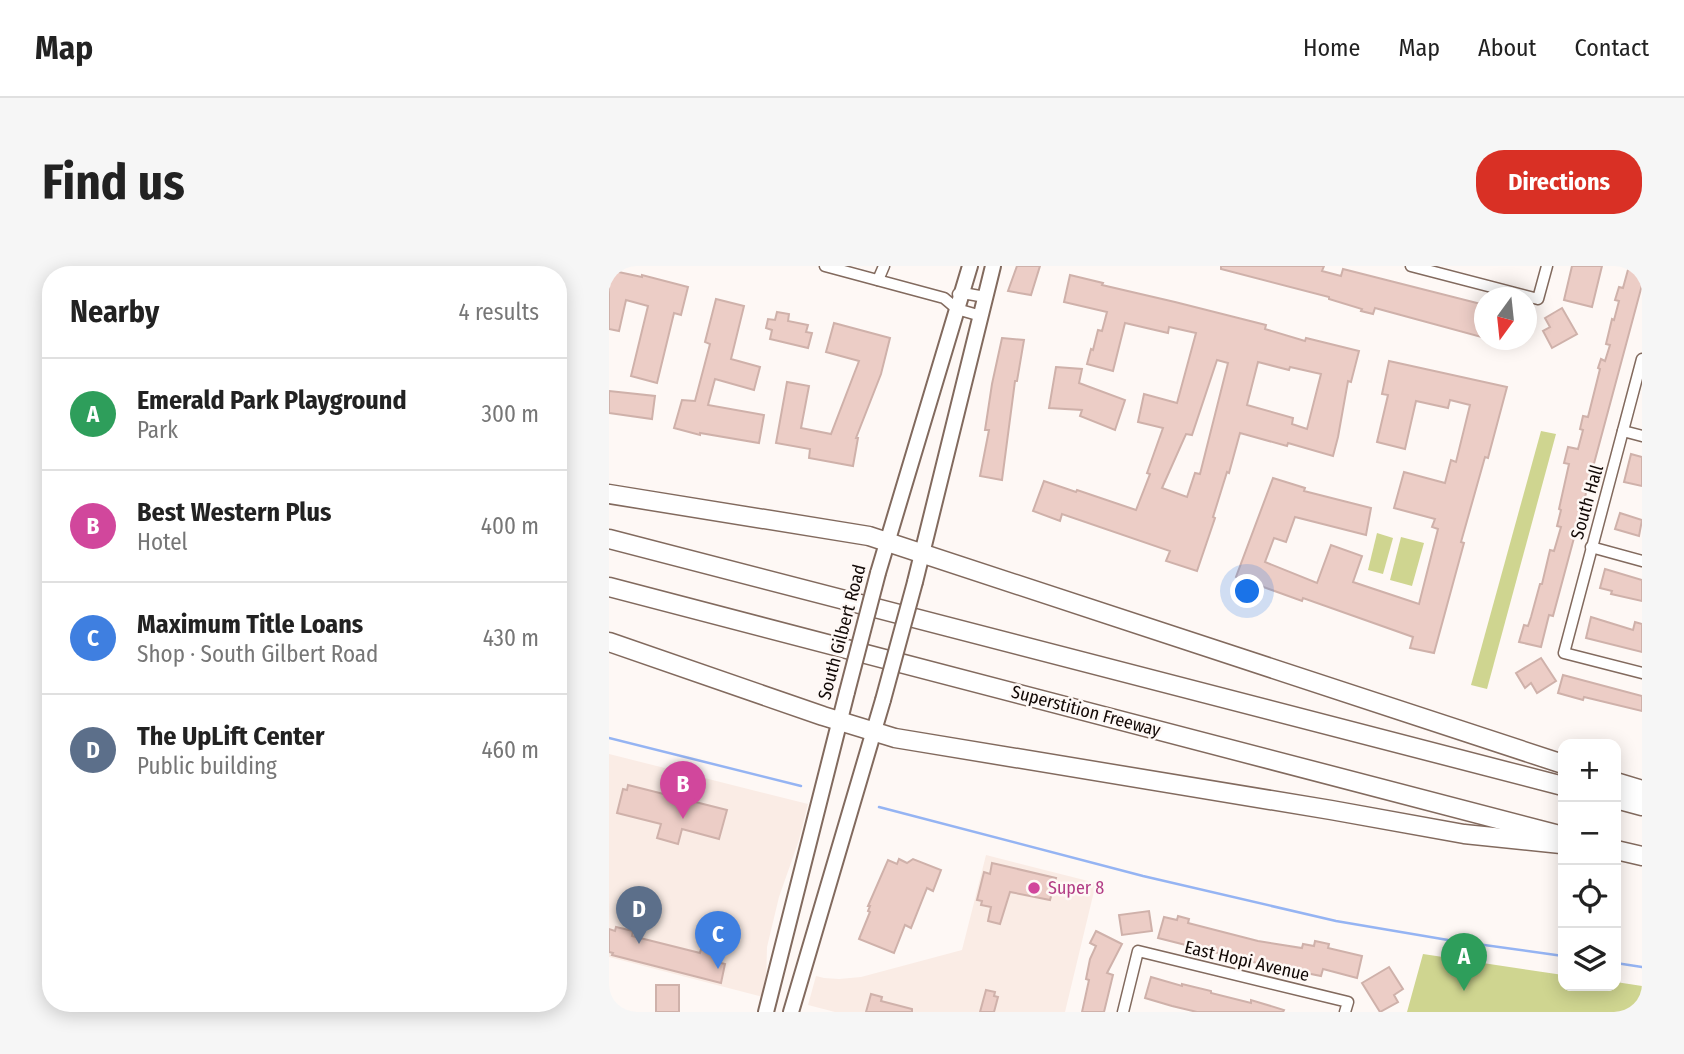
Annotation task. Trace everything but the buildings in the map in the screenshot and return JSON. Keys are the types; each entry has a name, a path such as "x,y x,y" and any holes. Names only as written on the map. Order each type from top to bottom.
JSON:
{"highway":[{"path":"609,494 887,541 1558,762"},
{"path":"609,539 1558,785"},
{"name":"Superstition Freeway","path":"609,587 1558,835"},
{"path":"609,642 895,738 1464,834 1558,844"},
{"path":"1621,784 1642,790"},
{"path":"1621,800 1642,806"},
{"path":"1621,851 1642,856"}],"main road":[{"name":"South Gilbert Road","path":"766,1012 838,721 878,573 970,266"},
{"path":"791,1012 915,582 993,266"}],"street":[{"path":"825,266 944,298 957,309 981,316"},
{"path":"878,280 884,266"},
{"path":"1411,266 1538,299 1547,266"},
{"path":"944,298 963,293 985,297"},
{"name":"South Hall","path":"1642,359 1564,653 1642,673"},
{"path":"1623,431 1642,436"},
{"path":"1591,547 1642,561"},
{"name":"East Hopi Avenue","path":"1123,1012 1139,951 1347,1007"}],"shaded area":[{"path":"609,754 808,804 799,840 779,897 767,947 763,997 609,957"},
{"path":"986,855 1096,883 1065,1012 835,1012 808,1005 816,976 839,979 861,977 962,950"}],"green space":[{"path":"1541,431 1556,434 1487,689 1471,685"},
{"path":"1377,533 1393,538 1383,574 1368,570"},
{"path":"1401,537 1424,543 1412,586 1390,580"},
{"path":"1423,954 1558,974 1558,991 1621,991 1621,983 1642,986 1642,1012 1407,1012"}],"waterway":[{"path":"609,738 801,786"},
{"path":"879,807 1143,876 1336,921 1558,955"},
{"path":"1621,964 1642,967"}],"place":[{"name":"Best Western Plus","path":"683,819"},
{"name":"Super 8","path":"1034,888"},
{"name":"The UpLift Center","path":"639,944"},
{"name":"Maximum Title Loans","path":"718,969"},
{"name":"Emerald Park Playground","path":"1464,991"}]}
